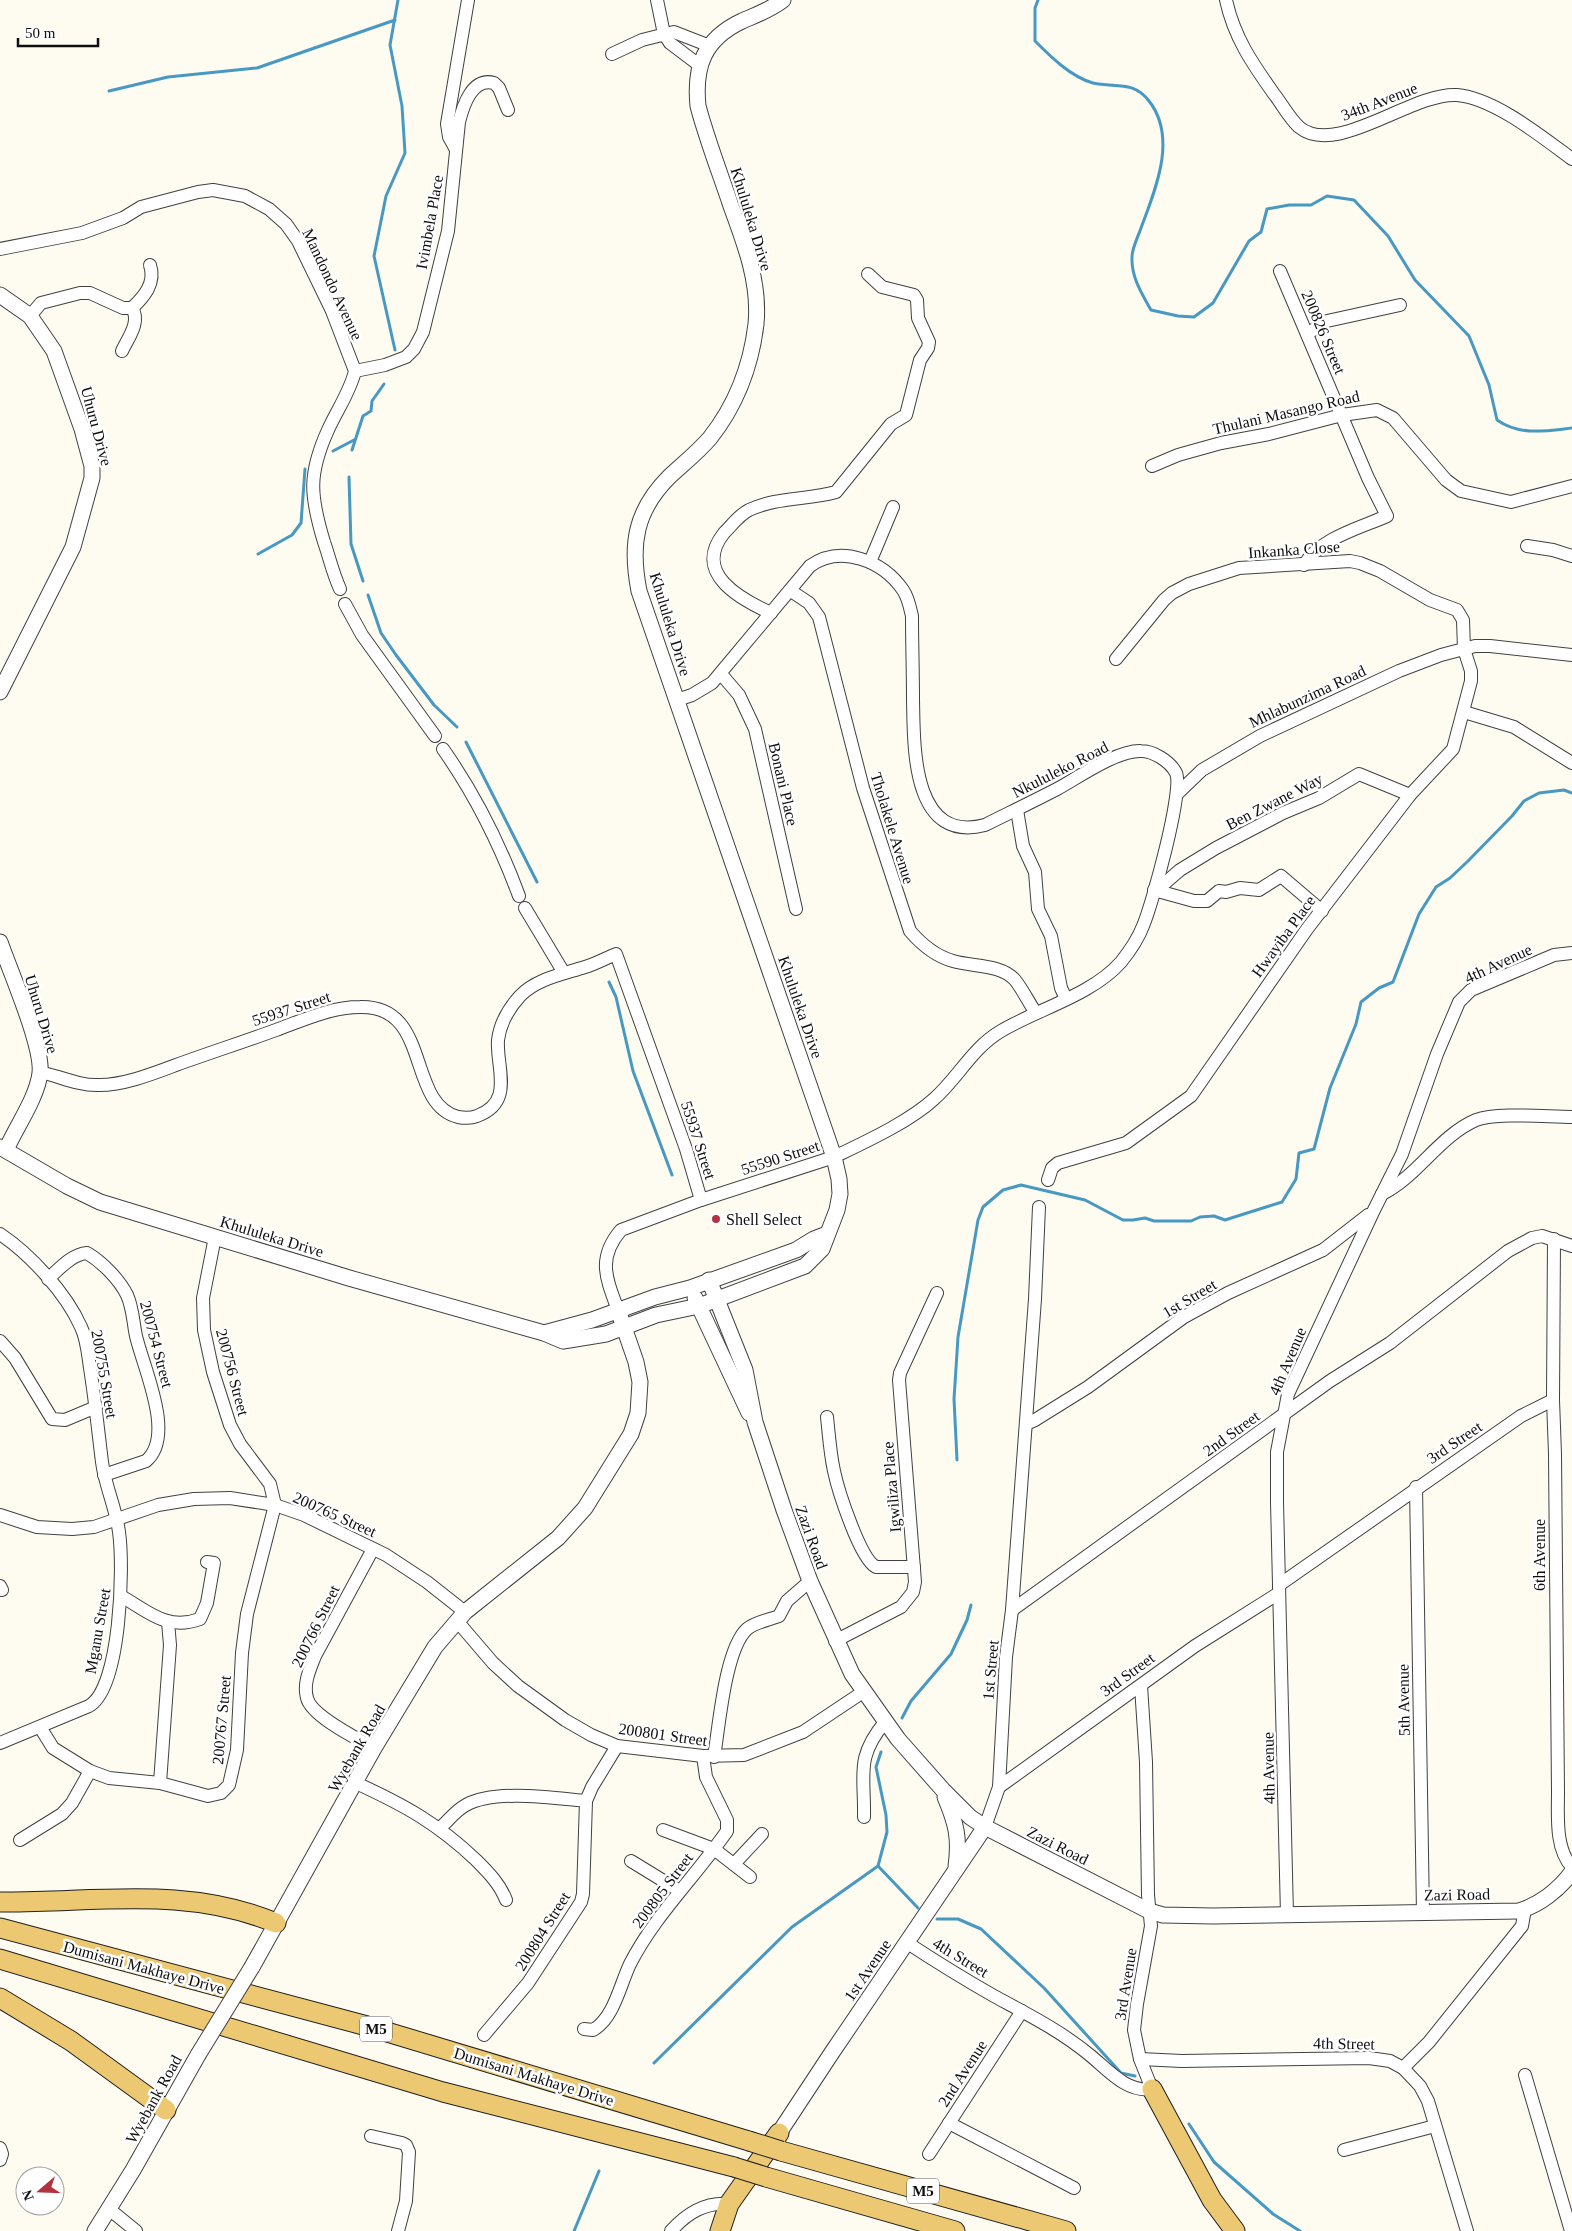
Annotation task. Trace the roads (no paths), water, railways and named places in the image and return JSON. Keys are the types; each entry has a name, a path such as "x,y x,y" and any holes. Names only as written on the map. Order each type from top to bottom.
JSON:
{"main road":[{"path":"0,1902 132,1897 174,1899 216,1904 247,1912 276,1923"},
{"name":"Dumisani Makhaye Drive","path":"0,1928 367,2026 749,2141 780,2142 1066,2231"},
{"name":"Dumisani Makhaye Drive","path":"0,1959 443,2092 734,2167 955,2231"},
{"path":"0,1998 71,2041 166,2110"},
{"path":"1152,2089 1212,2200 1235,2231"},
{"path":"720,2231 730,2204 780,2142"}],"street":[{"path":"455,148 449,137 447,124 468,0"},
{"path":"657,0 664,34 670,44 699,65"},
{"path":"612,54 633,43 674,32 710,46 728,29 772,8 783,0"},
{"name":"34th Avenue","path":"1226,0 1233,28 1240,44 1292,119 1306,131 1323,135 1341,134 1361,128 1428,99 1459,96 1495,107 1572,159"},
{"name":"Khululeka Drive","path":"3,1148 67,1186 100,1202 429,1302 544,1332 564,1341 606,1334 656,1315 700,1306 717,1300 805,1266 822,1248 837,1210 840,1194 834,1157 639,591 635,558 636,534 645,508 656,491 708,440 730,408 747,370 756,312 753,276 748,256 698,106 696,86 699,65 710,46"},
{"name":"Ivimbela Place","path":"355,371 385,365 406,357 414,349 423,332 448,231 455,148 463,107 476,86 483,82 494,83 499,88 508,110"},
{"name":"Mandondo Avenue","path":"0,249 103,226 142,208 198,192 213,190 245,196 269,209 286,224 298,241 332,311 355,371"},
{"path":"30,316 41,304 80,292 90,292 123,308 132,308 142,298 150,284 152,271 150,265"},
{"name":"200826 Street","path":"1280,271 1387,516 1324,544 1309,557 1304,565"},
{"path":"771,613 755,606 727,587 716,573 713,560 720,538 748,510 770,503 836,492 891,424 906,415 920,360 928,348 929,342 918,318 917,300 914,295 882,287 868,274"},
{"name":"Uhuru Drive","path":"0,295 30,316 42,331 60,362 89,453 92,478 73,547 0,692"},
{"path":"1307,334 1327,321 1400,305"},
{"path":"122,351 135,324 135,313 132,308"},
{"path":"340,589 330,566 316,517 313,478 319,452 352,383 355,371"},
{"name":"Thulani Masango Road","path":"1152,466 1172,457 1221,443 1269,434 1342,415 1371,410 1382,411 1393,418 1446,480 1462,491 1474,496 1511,502 1572,486"},
{"path":"870,562 893,507"},
{"path":"1526,546 1553,550 1572,556"},
{"name":"Nkululeko Road","path":"677,700 704,689 721,674 810,566 820,560 836,556 847,556 870,562 895,581 908,601 912,616 915,763 930,807 944,819 968,828 985,825 1106,762 1132,752 1150,753 1167,763 1177,774 1177,794 1155,888 1143,926 1121,961 1101,978 1066,999 1000,1031 968,1059 934,1100 897,1124 834,1157"},
{"name":"Inkanka Close","path":"1116,659 1132,637 1172,593 1210,576 1239,568 1350,561 1380,571 1423,597 1457,610 1463,620 1464,649"},
{"name":"Tholakele Avenue","path":"790,591 809,603 819,617 863,788 910,931 920,943 933,953 953,961 1000,970 1015,980 1036,1013"},
{"path":"346,604 362,636 435,736"},
{"name":"Mhlabunzima Road","path":"1177,794 1202,770 1260,736 1399,671 1441,655 1464,649 1490,646 1572,654"},
{"name":"Hwayiba Place","path":"1048,1180 1052,1168 1058,1162 1126,1143 1191,1096 1278,968 1410,795 1453,750 1471,681 1471,671 1464,649"},
{"name":"Bonani Place","path":"721,674 739,695 755,729 796,909"},
{"path":"1464,712 1514,727 1572,763"},
{"path":"443,749 466,782 488,820 522,902 564,973"},
{"name":"Ben Zwane Way","path":"1155,888 1216,848 1283,813 1319,798 1359,774 1410,795"},
{"path":"1017,810 1023,846 1035,872 1038,909 1051,936 1061,988 1066,999"},
{"path":"1155,888 1194,901 1206,901 1219,891 1226,892 1240,888 1259,890 1281,876 1322,910"},
{"name":"Uhuru Drive","path":"0,942 30,1025 39,1058 40,1072 34,1094 3,1148"},
{"name":"4th Avenue","path":"1287,1915 1277,1452 1288,1394 1402,1154 1437,1054 1459,1002 1471,990 1554,955 1572,953"},
{"name":"55937 Street","path":"40,1072 83,1084 117,1083 162,1070 329,1011 361,1006 375,1008 388,1013 399,1022 414,1048 433,1097 443,1110 463,1118 476,1117 488,1110 496,1101 501,1089 498,1041 501,1026 509,1009 520,995 536,984 564,973 587,967 616,954 686,1148 701,1200"},
{"path":"1382,1194 1398,1186 1450,1137 1476,1120 1499,1117 1572,1117"},
{"name":"55590 Street","path":"618,1310 605,1265 606,1252 612,1240 621,1230 701,1200 834,1157"},
{"name":"1st Street","path":"985,1827 999,1787 1006,1657 1012,1610 1026,1424 1039,1207"},
{"name":"1st Street","path":"1026,1424 1088,1387 1192,1312 1228,1293 1323,1250 1358,1225 1374,1210"},
{"name":"200755 Street","path":"0,1234 32,1259 66,1301 82,1328 96,1407 104,1475"},
{"name":"Khululeka Drive","path":"544,1332 592,1320 654,1297 690,1288 796,1250 814,1239 827,1234"},
{"name":"2nd Street","path":"1012,1610 1330,1381 1390,1343 1508,1251 1532,1238 1542,1236 1572,1246"},
{"name":"200756 Street","path":"215,1237 203,1298 206,1338 230,1426 240,1444 270,1484 275,1505"},
{"name":"6th Avenue","path":"1554,1240 1553,1400 1558,1814 1563,1850 1566,1861 1572,1867"},
{"name":"200754 Street","path":"48,1279 73,1258 80,1254 88,1253 116,1280 126,1294 132,1310 136,1337 153,1387 158,1432 152,1457 146,1461 104,1475"},
{"name":"Zazi Road","path":"709,1280 745,1370 755,1422 810,1581 835,1641 863,1692 885,1722 943,1790 970,1817 985,1827 1149,1911 1163,1915 1508,1911 1526,1909 1546,1897 1572,1872"},
{"name":"Zazi Road","path":"690,1288 700,1306 746,1410 755,1422"},
{"name":"Igwiliza Place","path":"835,1641 901,1607 913,1592 915,1582 899,1380 900,1373 937,1293"},
{"name":"Wyebank Road","path":"95,2231 252,1967 374,1748 435,1647 461,1616 558,1538 585,1508 631,1434 638,1413 640,1382 618,1310"},
{"path":"0,1341 15,1358 52,1419 66,1420 96,1407"},
{"name":"3rd Street","path":"999,1787 1093,1718 1279,1589 1416,1488 1521,1416 1553,1400"},
{"path":"826,1417 831,1457 838,1486 863,1554 871,1564 876,1566 914,1567"},
{"name":"Mganu Street","path":"0,1742 89,1706 98,1698 104,1686 112,1656 122,1596 121,1552 116,1520 104,1475"},
{"name":"5th Avenue","path":"1416,1488 1423,1912"},
{"name":"200765 Street","path":"0,1515 37,1527 72,1529 94,1527 158,1505 212,1497 275,1505 304,1514 406,1567 461,1616"},
{"name":"200767 Street","path":"40,1727 52,1748 90,1771 117,1780 160,1783 208,1796 221,1793 229,1785 238,1750 242,1653 247,1614 275,1505"},
{"name":"200766 Street","path":"373,1549 315,1656 306,1686 308,1702 313,1708 343,1730 374,1748"},
{"path":"122,1596 168,1622 176,1624 200,1619 214,1563 207,1562"},
{"path":"708,1757 729,1667 739,1640 748,1628 779,1616 787,1601 810,1581"},
{"name":"200801 Street","path":"461,1616 493,1663 518,1686 565,1720 591,1735 618,1746 708,1757 744,1755 788,1739 818,1724 863,1692"},
{"path":"160,1783 170,1645 168,1622"},
{"name":"3rd Avenue","path":"1141,1686 1146,1762 1149,1911 1151,1926 1134,2030 1140,2059 1152,2089"},
{"path":"864,1817 862,1766 865,1754 874,1736 885,1722"},
{"name":"200804 Street","path":"484,2035 528,1983 581,1902 584,1894 586,1801 592,1787 618,1746"},
{"name":"200805 Street","path":"584,2029 593,2030 601,2024 615,2000 630,1964 643,1942 727,1831 728,1824 706,1777 708,1757"},
{"path":"20,1840 62,1814 90,1771"},
{"path":"356,1783 394,1801 440,1828 486,1871 502,1891 506,1900"},
{"path":"943,1790 957,1827 958,1851 955,1870"},
{"path":"440,1828 461,1808 479,1800 529,1796 586,1801"},
{"name":"1st Avenue","path":"780,2142 906,1942 985,1827"},
{"path":"663,1830 714,1849 750,1877"},
{"path":"734,1864 762,1834"},
{"path":"632,1861 680,1891"},
{"path":"1467,2231 1424,2093 1402,2068 1429,2042 1522,1926 1526,1909"},
{"name":"4th Street","path":"906,1942 966,1980 1064,2036 1118,2079 1145,2090 1152,2089"},
{"name":"2nd Avenue","path":"929,2154 1022,2011"},
{"name":"4th Street","path":"1140,2059 1182,2061 1369,2058 1390,2061 1402,2068"},
{"path":"1525,2075 1571,2231"},
{"path":"948,2123 1074,2188"},
{"path":"1344,2150 1435,2126"},
{"path":"371,2136 402,2143 410,2152 406,2201 398,2231"},
{"path":"0,2148 2,2154 0,2160"},
{"path":"671,2231 677,2224 705,2205 715,2203 730,2204"},
{"path":"109,2209 136,2231"}],"waterway":[{"path":"395,350 374,256 386,196 405,153 402,106 390,45 398,0"},
{"path":"1038,0 1035,8 1035,41 1062,66 1085,80 1093,83 1130,87 1137,90 1149,101 1158,116 1162,131 1161,164 1152,197 1132,254 1135,278 1151,310 1178,316 1194,317 1213,303 1249,241 1261,232 1267,209 1289,205 1311,205 1327,196 1354,200 1388,236 1415,280 1469,336 1489,385 1497,420 1515,428 1533,431 1572,428"},
{"path":"109,91 168,77 257,68 395,20"},
{"path":"352,450 363,416 371,411 372,401 384,384"},
{"path":"333,451 354,440"},
{"path":"258,554 292,535 301,523 305,469"},
{"path":"349,477 351,544 363,581"},
{"path":"368,595 381,633 434,705 457,727"},
{"path":"466,742 537,882"},
{"path":"957,1460 954,1399 958,1337 978,1220 983,1207 1003,1190 1021,1185 1085,1200 1123,1220 1145,1218 1154,1221 1191,1221 1200,1217 1214,1216 1225,1220 1282,1202 1296,1179 1299,1153 1314,1149 1330,1088 1356,1024 1361,1002 1379,988 1393,982 1419,914 1436,887 1450,878 1468,861 1524,801 1539,793 1564,790 1572,793"},
{"path":"609,982 616,997 633,1071 672,1175"},
{"path":"902,1718 911,1701 951,1654 967,1620 971,1605"},
{"path":"654,2063 792,1927 878,1866 887,1832 886,1815 876,1767 881,1752"},
{"path":"878,1866 918,1908"},
{"path":"937,1919 958,1919 981,1929 1044,1988 1121,2073 1135,2076"},
{"path":"1189,2124 1214,2162 1273,2214 1300,2231"},
{"path":"574,2231 599,2171"}],"place":[{"name":"Shell Select","path":"716,1219"}]}
